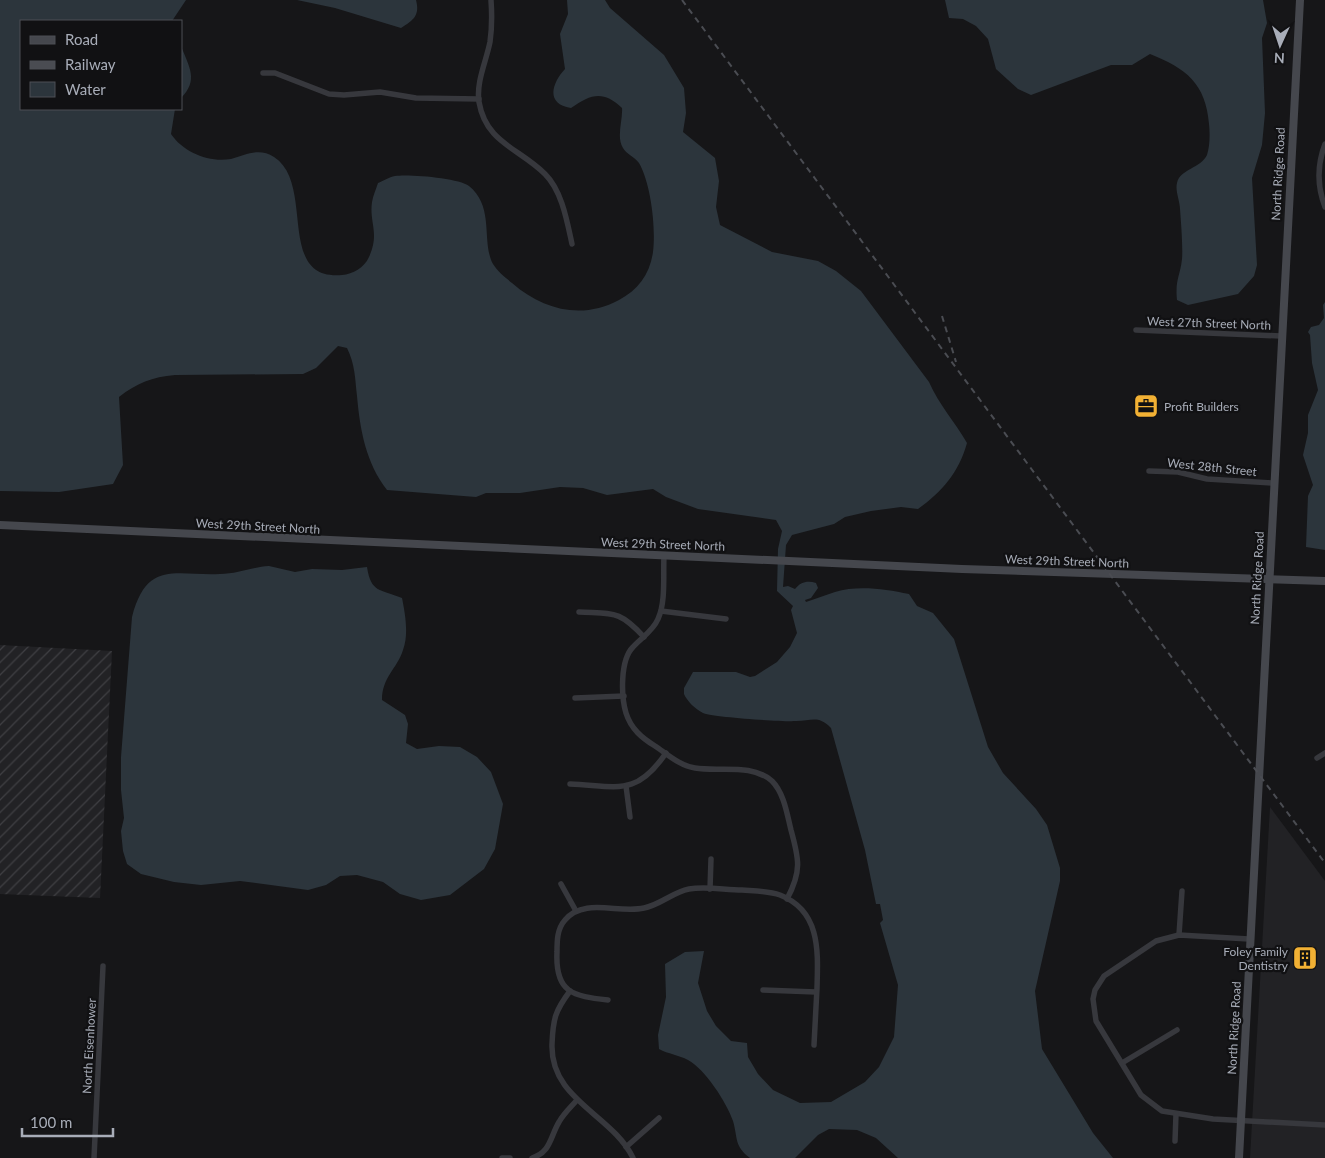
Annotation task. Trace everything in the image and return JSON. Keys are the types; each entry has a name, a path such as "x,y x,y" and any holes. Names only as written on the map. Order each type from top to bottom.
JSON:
{"main road":[{"name":"North Ridge Road","path":"1238,1158 1272,483 1300,0"},
{"name":"West 29th Street North","path":"0,525 962,569 1325,581"}],"street":[{"path":"491,0 490,42 480,83 479,99 485,120 494,136 546,175 565,212 572,244"},
{"path":"263,72 276,73 329,94 380,92 416,98 479,99"},
{"path":"1325,144 1318,176 1320,194 1325,207"},
{"name":"West 27th Street North","path":"1136,330 1281,336"},
{"name":"West 28th Street","path":"1149,471 1178,472 1207,479 1272,483"},
{"path":"664,555 661,611 656,624 628,654 624,696 626,712 634,729 681,763 695,768 758,773 775,785 782,798 798,854 798,873 787,898"},
{"path":"661,611 726,619"},
{"path":"579,612 618,614 628,620 644,637"},
{"path":"574,698 624,696"},
{"path":"570,784 626,786 648,776 666,753"},
{"path":"1317,758 1325,753"},
{"path":"626,786 630,817"},
{"path":"710,889 711,859"},
{"path":"560,884 576,911"},
{"path":"608,1000 582,997 570,991 557,974 557,939 561,926 576,911 590,908 642,909 688,890 710,889 765,892 787,898 802,910 815,932 818,950 814,1045"},
{"path":"1180,935 1182,891"},
{"path":"1249,939 1180,935 1156,941 1109,971 1095,990 1093,1007 1096,1021 1147,1101 1162,1111 1240,1120 1325,1125"},
{"name":"North Eisenhower","path":"94,1158 103,966"},
{"path":"763,990 816,992"},
{"path":"570,991 554,1015 552,1052 560,1081 626,1147 633,1158"},
{"path":"1122,1063 1176,1030"},
{"path":"532,1158 540,1155 550,1146 559,1121 577,1100"},
{"path":"1175,1141 1176,1114"},
{"path":"626,1147 659,1118"},
{"path":"502,1158 510,1158"}],"shaded area":[{"path":"0,645 112,651 100,898 0,894"},
{"path":"1270,807 1325,881 1325,1158 1250,1158"}],"water":[{"path":"0,0 186,0 173,20 20,20 20,110 175,110 171,134 182,146 197,155 223,160 258,152 274,157 286,170 293,188 302,247 309,263 322,273 342,275 354,272 367,261 374,241 371,209 378,183 393,177 422,176 464,183 477,194 482,204 490,255 497,269 507,279 537,300 550,306 577,311 605,306 619,300 632,291 646,274 654,242 652,206 647,182 639,163 624,150 621,144 622,108 609,98 603,96 591,97 571,108 563,106 554,98 554,86 565,69 560,34 568,14 567,0 605,0 610,8 664,55 684,88 686,113 683,132 715,158 719,181 716,207 720,225 772,252 818,261 836,271 861,291 929,382 937,398 967,443 959,463 948,481 935,496 918,509 901,507 871,511 845,517 834,524 792,535 786,545 783,587 788,586 795,589 804,582 816,583 818,588 811,598 805,600 806,602 835,592 862,588 909,594 917,606 933,613 954,639 988,747 1003,773 1036,809 1047,825 1060,868 1060,881 1035,991 1042,1049 1093,1133 1113,1158 898,1158 876,1138 857,1130 829,1129 818,1135 795,1158 750,1158 741,1150 730,1114 721,1096 708,1079 695,1064 659,1049 658,1035 666,997 665,964 685,952 704,951 698,983 707,1011 716,1026 731,1041 747,1043 748,1057 758,1074 773,1090 800,1103 831,1102 865,1082 879,1067 894,1037 898,985 880,923 883,920 880,904 876,904 865,850 831,728 818,720 777,721 709,715 694,707 684,694 684,688 693,672 736,672 750,677 755,676 777,662 790,647 797,633 791,610 793,606 777,591 778,549 782,531 776,520 698,509 666,497 653,489 607,495 583,488 560,487 520,493 486,493 476,497 387,490 374,469 365,446 352,360 347,348 338,346 316,368 303,374 175,375 159,377 145,382 119,397 123,465 113,484 59,492 0,491"},
{"path":"297,0 416,0 417,10 413,20 401,28 335,8"},
{"path":"945,0 1263,0 1267,23 1262,38 1265,113 1262,145 1252,178 1257,265 1254,276 1238,294 1188,305 1177,300 1182,248 1177,183 1186,171 1204,159 1207,155 1210,140 1204,98 1192,79 1174,65 1150,54 1132,65 1111,65 1031,95 1018,89 996,69 988,39 976,26 963,19 949,18"},
{"path":"182,49 191,73 190,85 182,97"},
{"path":"1325,302 1325,550 1306,547 1308,496 1313,485 1303,455 1308,433 1308,415 1318,390 1308,332 1311,327 1319,325 1324,318 1323,305"},
{"path":"269,566 295,572 312,569 342,570 367,567 374,586 402,598 406,624 405,644 384,685 382,700 405,715 408,724 406,743 417,749 439,746 460,747 477,757 491,772 503,804 495,849 484,869 450,895 421,900 400,894 383,882 357,875 340,876 326,885 308,890 240,881 201,885 174,882 141,874 127,864 123,851 121,831 124,818 121,790 121,757 132,617 138,599 154,579 164,575 176,573 226,574"}],"railway":[{"path":"682,0 1325,863"},
{"path":"942,316 956,362"}],"place":[{"name":"Profit Builders","path":"1146,406"},
{"name":"Foley Family Dentistry","path":"1305,958"}]}
